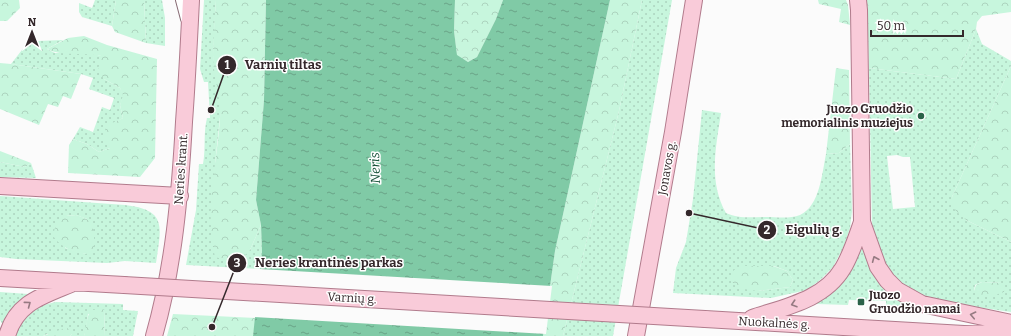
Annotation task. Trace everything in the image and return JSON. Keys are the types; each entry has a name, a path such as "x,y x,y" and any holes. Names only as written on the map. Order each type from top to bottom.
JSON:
{"main road":[{"name":"Neries krant.","path":"154,336 174,247 180,196 191,0"},
{"name":"Jonavos g.","path":"636,336 671,146 694,0"},
{"path":"858,0 862,222 878,267 887,280 902,293 922,304 1011,323"},
{"path":"0,186 180,196"},
{"path":"742,321 804,301 826,288 844,267 862,222"},
{"name":"Varnių g.","path":"3,276 74,282 705,319"},
{"path":"8,336 10,326 17,314 28,304 41,296 74,282"},
{"name":"Nuokalnės g.","path":"705,319 969,335 1011,332"},
{"path":"779,323 792,336"}],"street":[{"path":"181,0 190,35"}],"green space":[{"path":"0,0 19,0 20,8 7,21 0,21"},
{"path":"95,0 116,0 112,26 82,17 79,12 79,3 92,8"},
{"path":"116,0 144,0 146,43 115,32 112,26"},
{"path":"144,0 162,0 165,18 165,46 146,43"},
{"path":"204,0 216,0 213,56 220,100 220,117 215,164 250,250 261,225 261,269 186,265 196,210 199,164 203,164 206,124 207,118 210,118 208,82 204,82 200,69"},
{"path":"216,0 266,0 264,100 256,200 261,225 250,250 243,258 226,260 215,257 211,222 212,188 220,118 213,55"},
{"path":"455,0 503,0 496,19 477,57 468,62 457,56 454,31"},
{"path":"610,0 642,0 619,111 563,336 543,336 555,251"},
{"path":"642,0 672,0 613,336 563,336 619,111"},
{"path":"818,0 846,0 850,25 839,22 841,9 819,4"},
{"path":"867,0 1011,0 1011,12 982,16 977,22 976,29 956,79 869,68"},
{"path":"976,29 982,44 1011,61 1011,66 952,197 966,220 1011,242 1011,312 921,299 905,291 880,259 872,228 869,68 956,79","holes":["897,155 910,157 915,207 893,209 887,156","982,282 1002,283 974,291 975,285"]},
{"path":"84,36 107,45 157,59 155,158 140,177 68,173 69,145 73,139 87,144 99,152 110,148 104,137 106,126 123,118 120,105 123,95 120,88 104,79 98,70 101,56 88,54 67,54 47,49 68,38"},
{"path":"63,40 47,49 55,53 90,53 101,56 104,79 120,88 124,95 120,105 123,118 112,124 110,148 99,152 87,144 73,139 80,127 93,132 102,107 110,110 114,98 89,89 93,78 81,74 11,64 25,46 37,41"},
{"path":"0,63 81,74 71,99 63,96 58,107 48,104 39,125 0,109"},
{"path":"1011,66 1011,242 966,220 954,209 952,197"},
{"path":"836,68 849,70 850,144 839,153 826,154"},
{"path":"702,110 721,113 717,138 715,176 720,201 726,213 736,216 783,218 800,215 807,211 816,197 819,188 826,154 839,153 850,144 852,211 850,228 844,246 833,267 807,290 771,298 673,293 676,268 686,242 693,199","holes":["744,266 774,266 787,271 793,280 790,287 758,291"]},
{"path":"0,151 31,163 25,167 0,162"},
{"path":"0,162 25,167 31,163 36,178 0,177"},
{"path":"0,196 139,207 149,211 155,216 160,230 156,263 125,261 107,263 0,257","holes":["76,215 87,219 86,254 65,248 66,216"]},
{"path":"76,215 88,220 92,227 94,239 93,251 86,254 68,249 60,244 53,236 56,223 66,216"},
{"path":"862,237 912,309 886,307 886,301 849,300 848,305 817,304 816,301"},
{"path":"744,266 773,266 787,271 793,280 790,287 758,291 737,288 730,279 734,270"},
{"path":"982,282 1002,283 1005,286 1004,292 989,295 977,293 974,291 976,285"},
{"path":"0,292 28,294 20,300 3,325 0,320"},
{"path":"56,302 123,304 123,310 138,311 133,336 104,336 105,311 88,314 84,336 70,336 72,334 47,334 43,336 15,336 23,319 31,311 44,305"},
{"path":"100,308 105,310 104,336 84,336 87,319 90,312"},
{"path":"173,314 256,318 253,336 167,336"},
{"path":"65,328 72,329 72,334 70,336 43,336"}],"water":[{"name":"Neris","path":"266,0 455,0 454,31 457,55 468,62 477,57 496,19 503,0 610,0 555,251 543,336 253,336 262,252 261,225 256,200 264,100"}],"pier":[{"path":"259,269 552,286 546,334 254,317"}],"place":[{"name":"Varnių tiltas","path":"211,110"},
{"name":"Juozo Gruodžio memorialinis muziejus","path":"921,116"},
{"name":"Eigulių g.","path":"689,213"},
{"name":"Juozo Gruodžio namai","path":"861,302"},
{"name":"Neries krantinės parkas","path":"212,327"}]}
